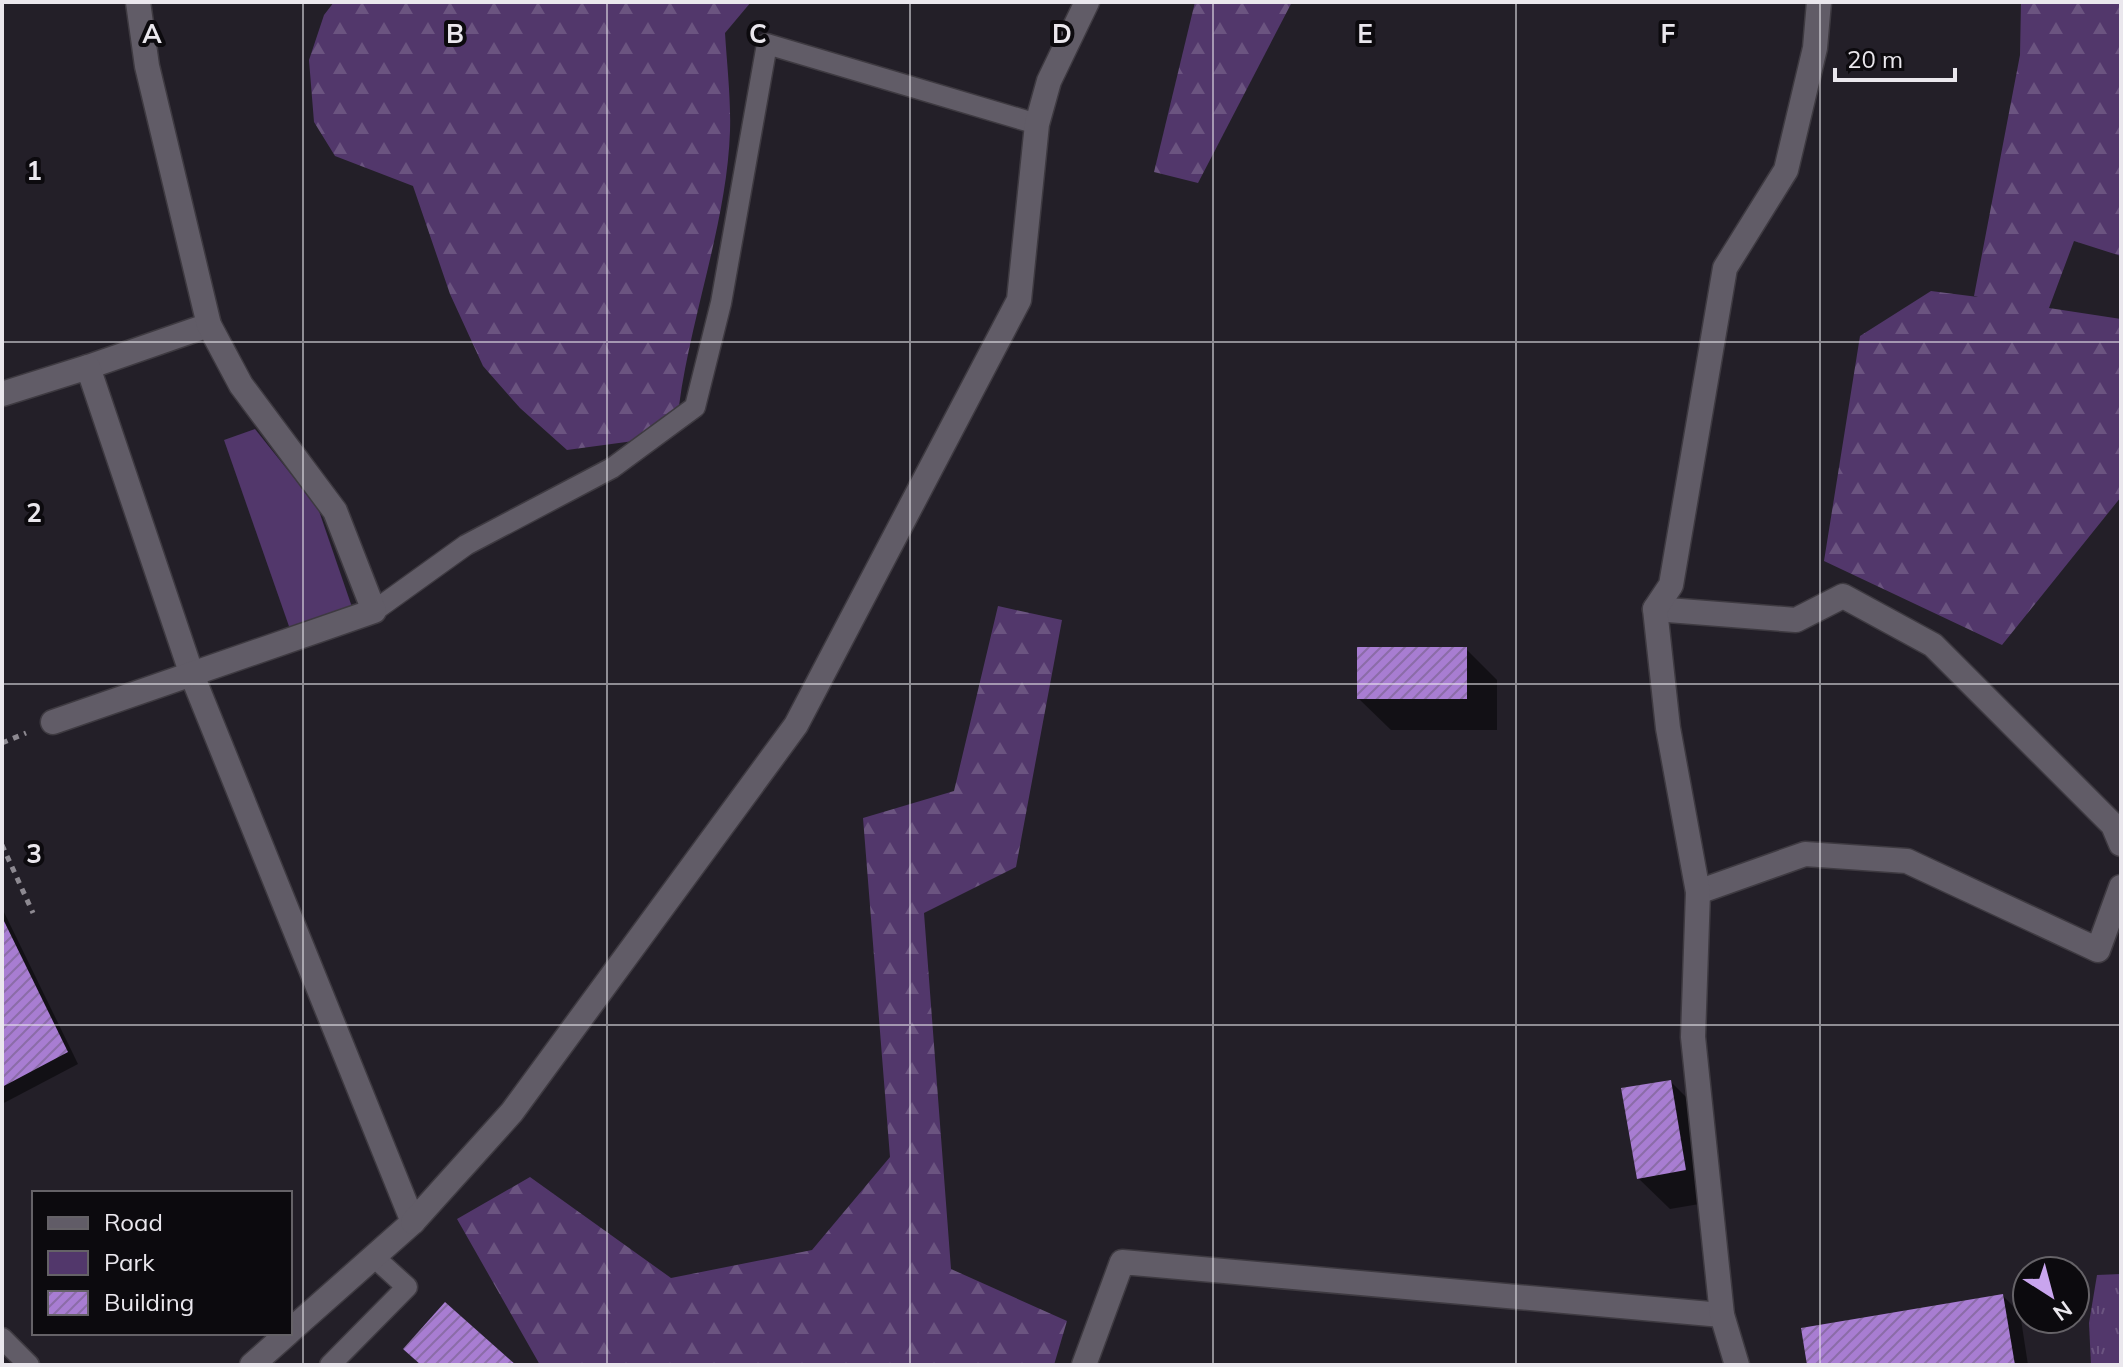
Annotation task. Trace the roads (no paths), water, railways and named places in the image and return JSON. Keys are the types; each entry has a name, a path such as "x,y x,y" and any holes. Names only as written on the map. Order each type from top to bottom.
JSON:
{"street":[{"path":"53,722 374,611 335,511 241,385 209,325 147,66 138,2"},
{"path":"292,1329 413,1222 512,1112 796,725 1019,300 1037,124 1049,81 1087,2"},
{"path":"1737,1365 1722,1315 1693,1037 1698,892 1668,728 1655,609 1671,585 1725,268 1786,170 1815,48 1819,2"},
{"path":"2,394 209,325"},
{"path":"88,367 192,675 413,1222"},
{"path":"1655,609 1796,620 1843,596 1933,645 2113,825 2121,844"},
{"path":"1698,892 1805,854 1907,861 2098,950 2121,887"},
{"path":"1084,1365 1122,1262 1722,1315"},
{"path":"252,1365 286,1335"}],"lane":[{"path":"374,611 466,545 612,468 695,407 721,303 767,44 1037,124"},
{"path":"330,1365 407,1287 374,1257"},
{"path":"2,1338 29,1365"}]}
